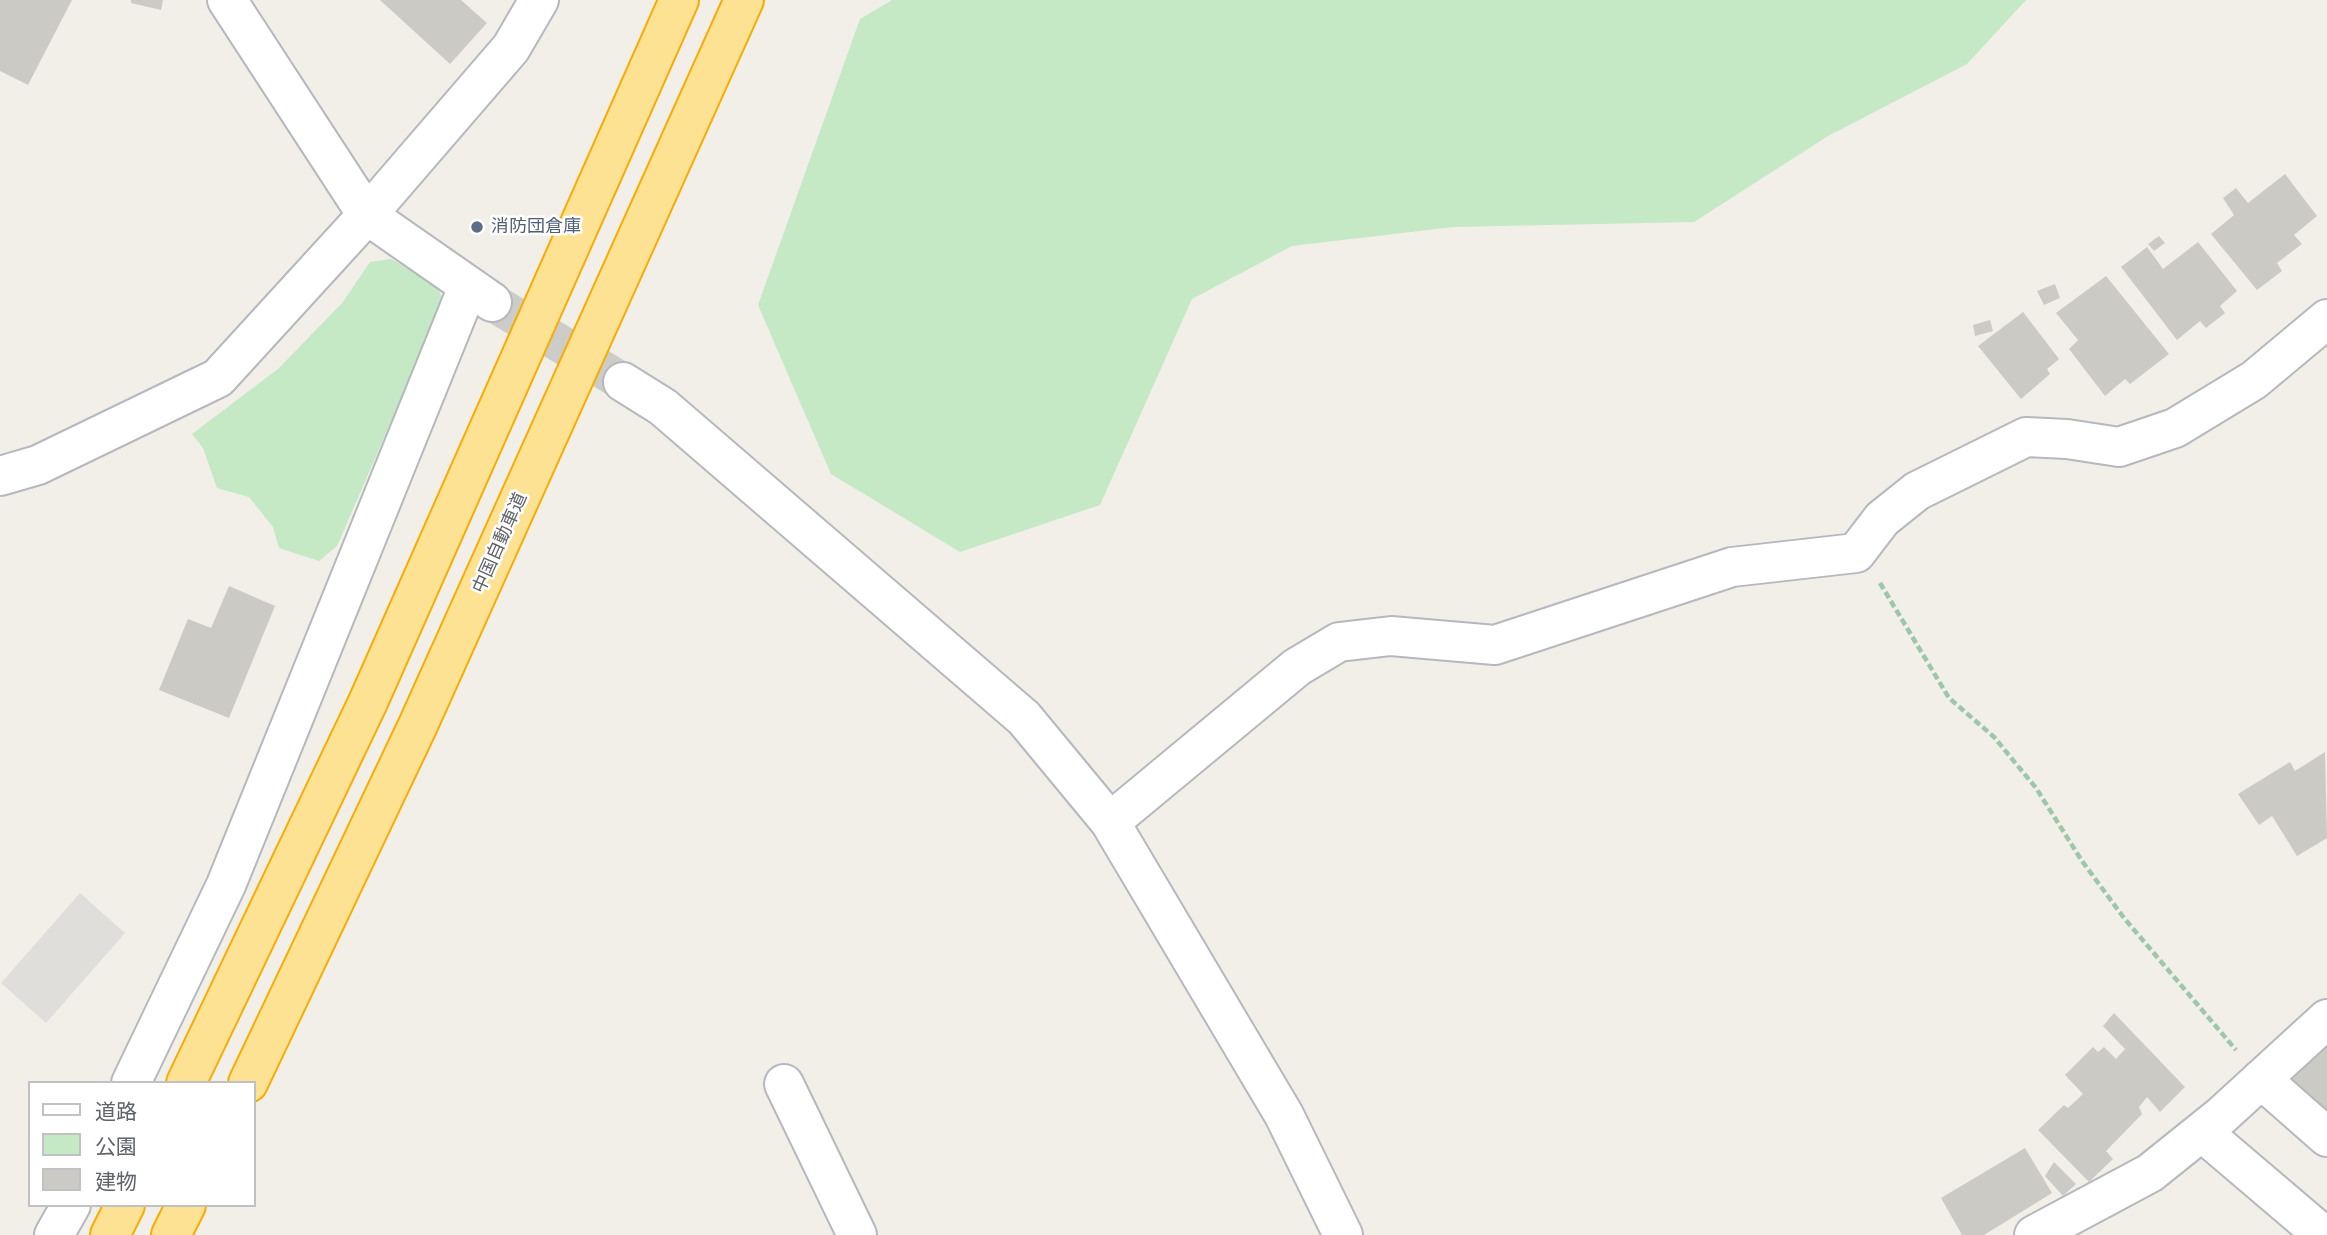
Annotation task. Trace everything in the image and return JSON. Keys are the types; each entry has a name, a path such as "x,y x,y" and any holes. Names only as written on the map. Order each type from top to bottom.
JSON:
{"highway":[{"path":"187,1081 368,702 679,0"},
{"name":"中国自動車道","path":"249,1081 424,712 744,0"},
{"path":"110,1235 124,1207"},
{"path":"171,1235 185,1207"}],"street":[{"path":"132,1081 226,885 480,295 367,215 227,0"},
{"path":"0,476 38,465 218,378 367,215 510,48 539,0"},
{"path":"1110,822 1297,667 1339,642 1391,636 1495,645 1732,566 1856,553 1882,519 1917,491 2026,437 2067,439 2119,447 2175,428 2254,380 2327,319"},
{"path":"623,382 663,407 1024,718 1110,822 1284,1115 1343,1235"},
{"path":"2034,1235 2150,1173 2202,1132 2327,1019"},
{"path":"2261,1079 2327,1137"},
{"path":"784,1084 857,1235"},
{"path":"2202,1132 2323,1235"},
{"path":"54,1235 70,1207"}],"path":[{"path":"1856,553 1889,593 1949,698 1994,737 2036,788 2082,861 2124,918 2261,1079"}],"shaded area":[{"path":"80,893 125,933 46,1023 1,983"}],"green space":[{"path":"892,0 2026,0 1967,64 1828,136 1694,222 1453,227 1292,246 1192,299 1100,505 960,552 831,474 758,305 860,19"},
{"path":"391,259 437,284 443,302 337,546 319,561 279,548 273,527 249,497 217,488 203,448 192,434 278,369 343,302 370,262"}],"building":[{"path":"0,0 72,0 28,85 0,71"},
{"path":"131,0 163,0 161,10 131,3"},
{"path":"380,0 461,0 487,23 450,64"},
{"path":"2285,174 2317,216 2294,235 2302,244 2277,263 2282,271 2257,290 2211,234 2234,215 2223,198 2236,188 2248,203"},
{"path":"2159,236 2165,243 2154,251 2148,244"},
{"path":"2198,242 2237,291 2220,306 2225,313 2206,328 2200,321 2177,340 2121,267 2147,247 2163,269"},
{"path":"2106,276 2169,354 2130,384 2125,379 2105,396 2069,349 2078,340 2056,313"},
{"path":"2055,284 2060,298 2044,305 2037,291"},
{"path":"2023,312 2059,359 2047,369 2050,374 2021,399 1978,346"},
{"path":"1990,320 1993,331 1975,336 1973,325"},
{"path":"229,586 275,606 229,718 159,690 188,619 211,628"},
{"path":"2325,752 2327,838 2297,856 2272,816 2259,825 2238,794 2290,762 2295,771"},
{"path":"2114,1013 2185,1087 2160,1112 2147,1097 2139,1107 2142,1114 2106,1151 2113,1159 2089,1182 2038,1130 2064,1105 2068,1108 2083,1094 2065,1075 2093,1047 2098,1052 2104,1047 2116,1059 2125,1049 2103,1026"},
{"path":"2327,1038 2327,1110 2320,1116 2284,1078"},
{"path":"2025,1148 2052,1193 1984,1235 1962,1235 1941,1198"},
{"path":"2054,1162 2076,1184 2063,1196 2045,1176"}],"tunnel":[{"path":"492,302 623,382"}],"place":[{"name":"消防団倉庫","path":"477,227"}]}
